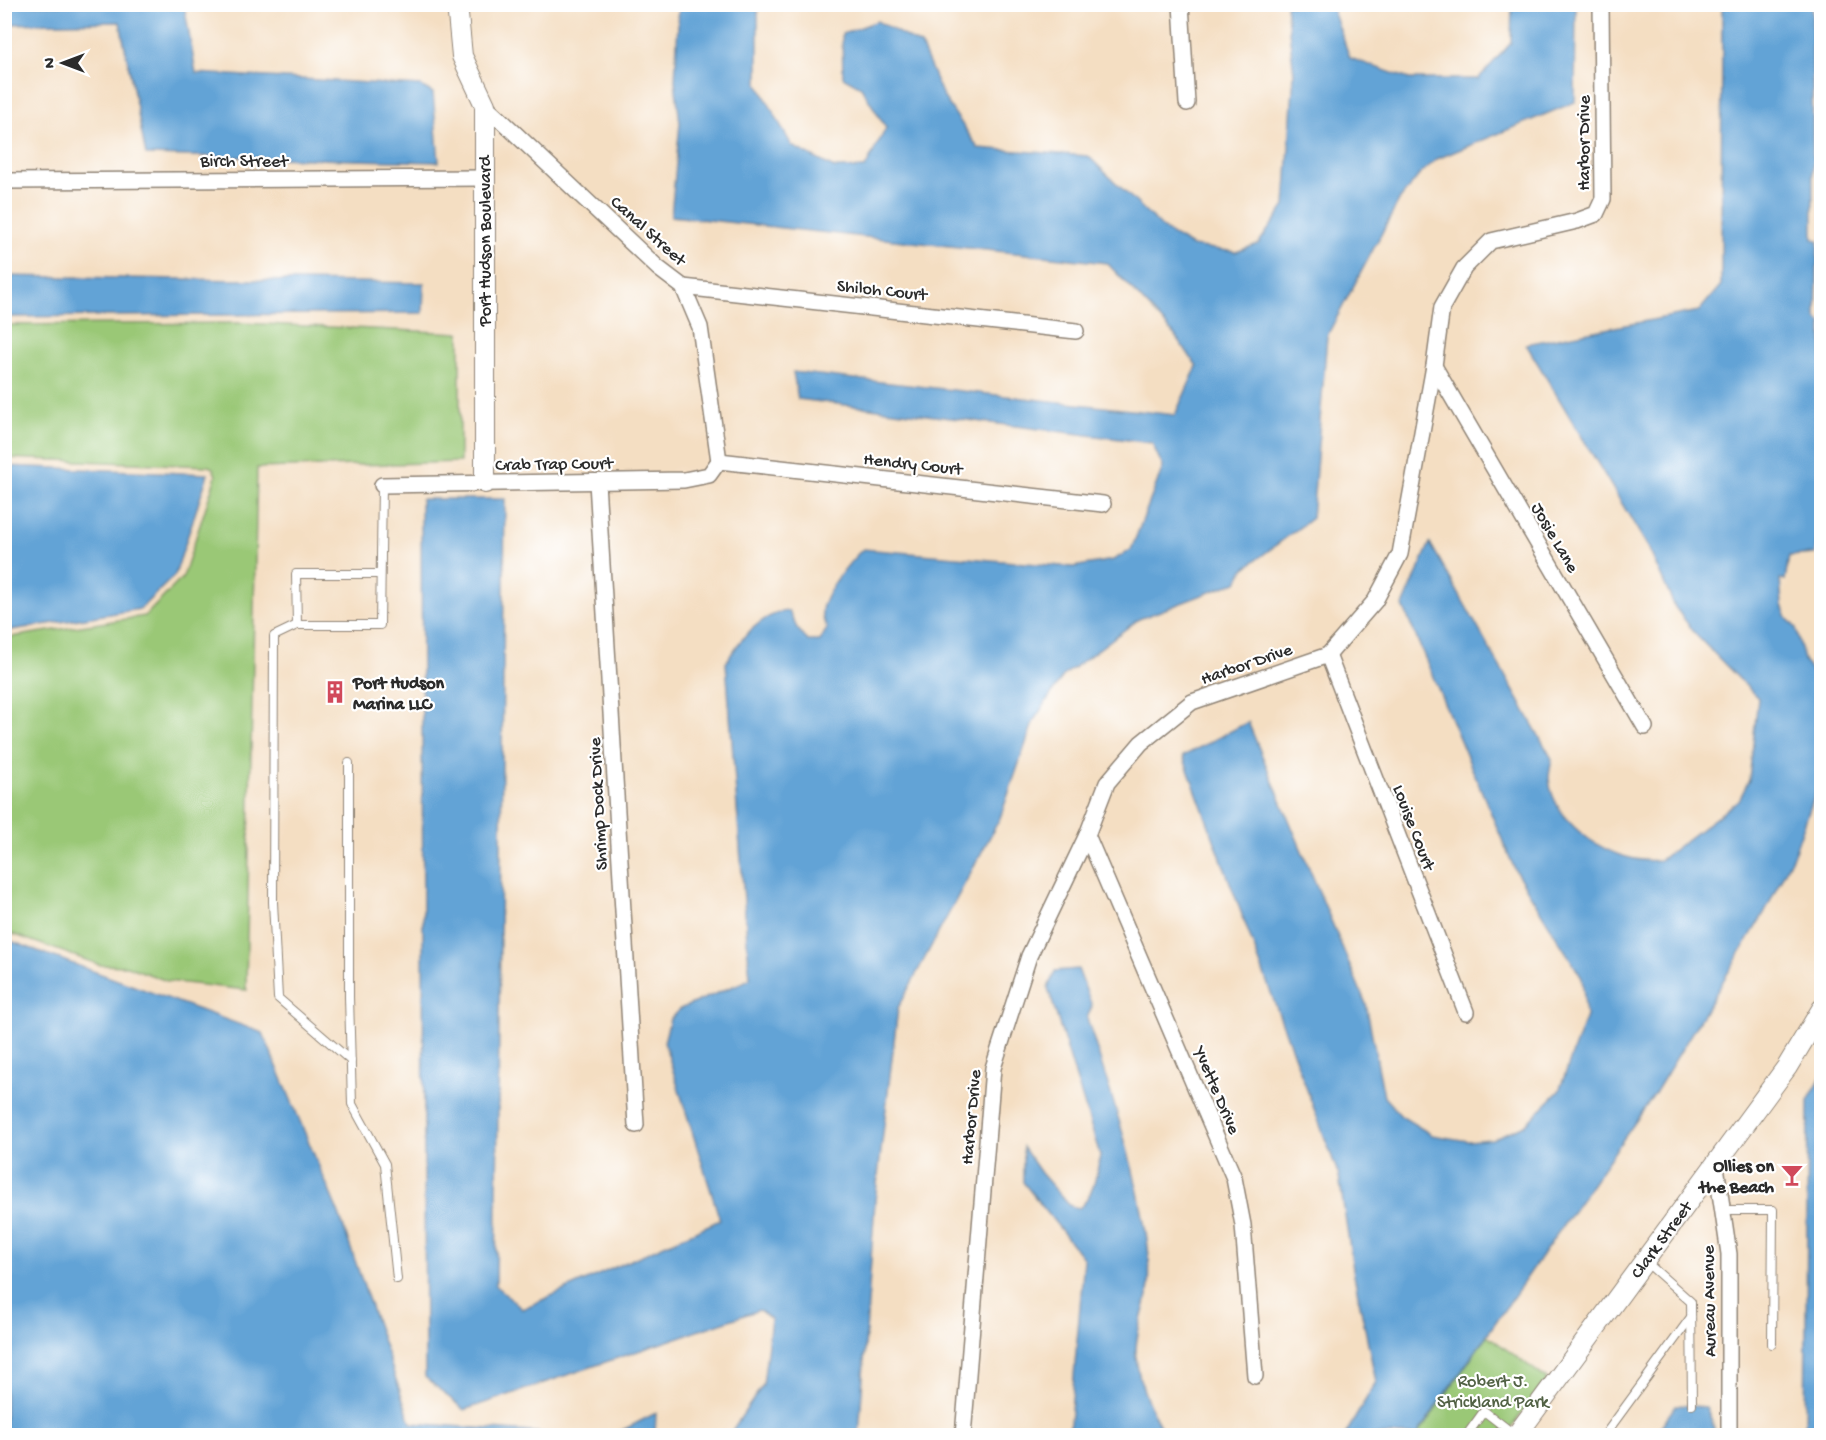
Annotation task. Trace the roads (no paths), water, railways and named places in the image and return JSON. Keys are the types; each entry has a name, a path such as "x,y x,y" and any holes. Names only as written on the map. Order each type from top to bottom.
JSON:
{"street":[{"name":"Port Hudson Boulevard","path":"457,4 462,56 485,105 485,483"},
{"path":"1181,4 1187,103"},
{"name":"Harbor Drive","path":"963,1436 993,1068 1029,956 1087,835 1107,783 1141,743 1192,702 1328,656 1375,601 1400,554 1434,366 1442,307 1464,268 1491,241 1577,221 1596,214 1603,199 1601,4"},
{"name":"Canal Street","path":"485,105 658,268 683,286 700,327 718,460"},
{"name":"Birch Street","path":"4,181 484,178"},
{"name":"Shiloh Court","path":"683,286 1076,331"},
{"name":"Josie Lane","path":"1434,366 1645,727"},
{"name":"Crab Trap Court","path":"382,485 684,480 708,475 718,460"},
{"name":"Hendry Court","path":"718,460 1103,504"},
{"name":"Shrimp Dock Drive","path":"597,482 636,1125"},
{"name":"Louise Court","path":"1328,656 1466,1012"},
{"name":"Yvette Drive","path":"1087,835 1234,1178 1243,1226 1255,1376"},
{"name":"Clark Street","path":"1516,1436 1787,1067 1821,1009"},
{"name":"Aureau Avenue","path":"1716,1166 1729,1254 1729,1436"}],"lane":[{"path":"351,1061 278,998 273,902 274,636 297,625 380,625 382,485"},
{"path":"297,625 296,574 380,574"},
{"path":"349,763 352,1104 385,1164 397,1279"},
{"path":"1723,1210 1773,1210 1772,1344"},
{"path":"1645,1262 1691,1302 1692,1405"},
{"path":"1604,1436 1691,1317"},
{"path":"1466,1436 1484,1411 1516,1436"}],"water":[{"path":"4,5 184,5 196,73 421,86 433,93 439,162 146,155 120,22 5,24"},
{"path":"679,5 758,5 758,84 792,146 834,168 865,168 886,128 861,87 843,77 842,34 877,21 921,45 943,96 978,148 1088,156 1166,231 1192,246 1236,252 1258,244 1285,206 1294,73 1286,5 1331,5 1350,58 1409,79 1478,79 1511,43 1512,5 1576,5 1575,102 1437,159 1420,174 1400,199 1327,336 1312,518 1244,569 1237,582 1139,619 1063,676 1034,720 1000,818 898,1008 875,1201 859,1435 729,1435 763,1385 771,1319 759,1310 464,1410 425,1377 421,499 505,499 496,1286 522,1309 720,1220 664,1042 670,1019 680,1009 750,979 726,663 737,645 760,622 789,611 797,628 808,641 820,641 827,628 822,614 826,598 844,570 863,549 1073,567 1113,560 1131,550 1163,467 1152,443 798,399 793,372 1175,415 1197,366 1173,333 1107,263 671,216 680,123 675,81"},
{"path":"1722,5 1812,5 1813,239 1818,240 1816,317 1822,324 1821,519 1815,554 1789,556 1785,580 1780,579 1782,605 1787,618 1796,628 1804,660 1821,687 1821,777 1795,851 1766,910 1654,1095 1417,1435 1345,1435 1376,1382 1354,1275 1339,1176 1183,756 1248,722 1366,1004 1384,1097 1401,1116 1432,1135 1468,1141 1492,1139 1525,1125 1559,1091 1586,1016 1582,978 1515,870 1403,606 1430,543 1552,759 1549,778 1553,796 1561,812 1574,827 1606,849 1643,860 1660,860 1739,800 1749,780 1758,698 1697,636 1675,607 1648,547 1526,344 1699,311 1721,285"},
{"path":"5,276 424,283 423,313 5,317"},
{"path":"5,466 208,474 175,575 140,609 5,631"},
{"path":"5,939 263,1033 339,1214 411,1423 571,1435 5,1435"},
{"path":"1078,969 1092,1006 1087,1018 1120,1124 1141,1205 1148,1247 1149,1279 1137,1339 1137,1366 1146,1397 1165,1435 1069,1435 1084,1259 1023,1182 1023,1147 1041,1173 1070,1206 1079,1208 1084,1203 1094,1184 1100,1155 1048,988 1055,971"},
{"path":"1821,1077 1822,1435 1805,1436 1808,1101"},
{"path":"1676,1405 1706,1407 1716,1436 1654,1436"},
{"path":"656,1413 655,1435 613,1435"}],"place":[{"name":"Port Hudson Marina LLC","path":"335,692"},
{"name":"Ollies on the Beach","path":"1792,1175"}],"park label":[{"name":"Robert J. Strickland Park","path":"1493,1390"}]}
